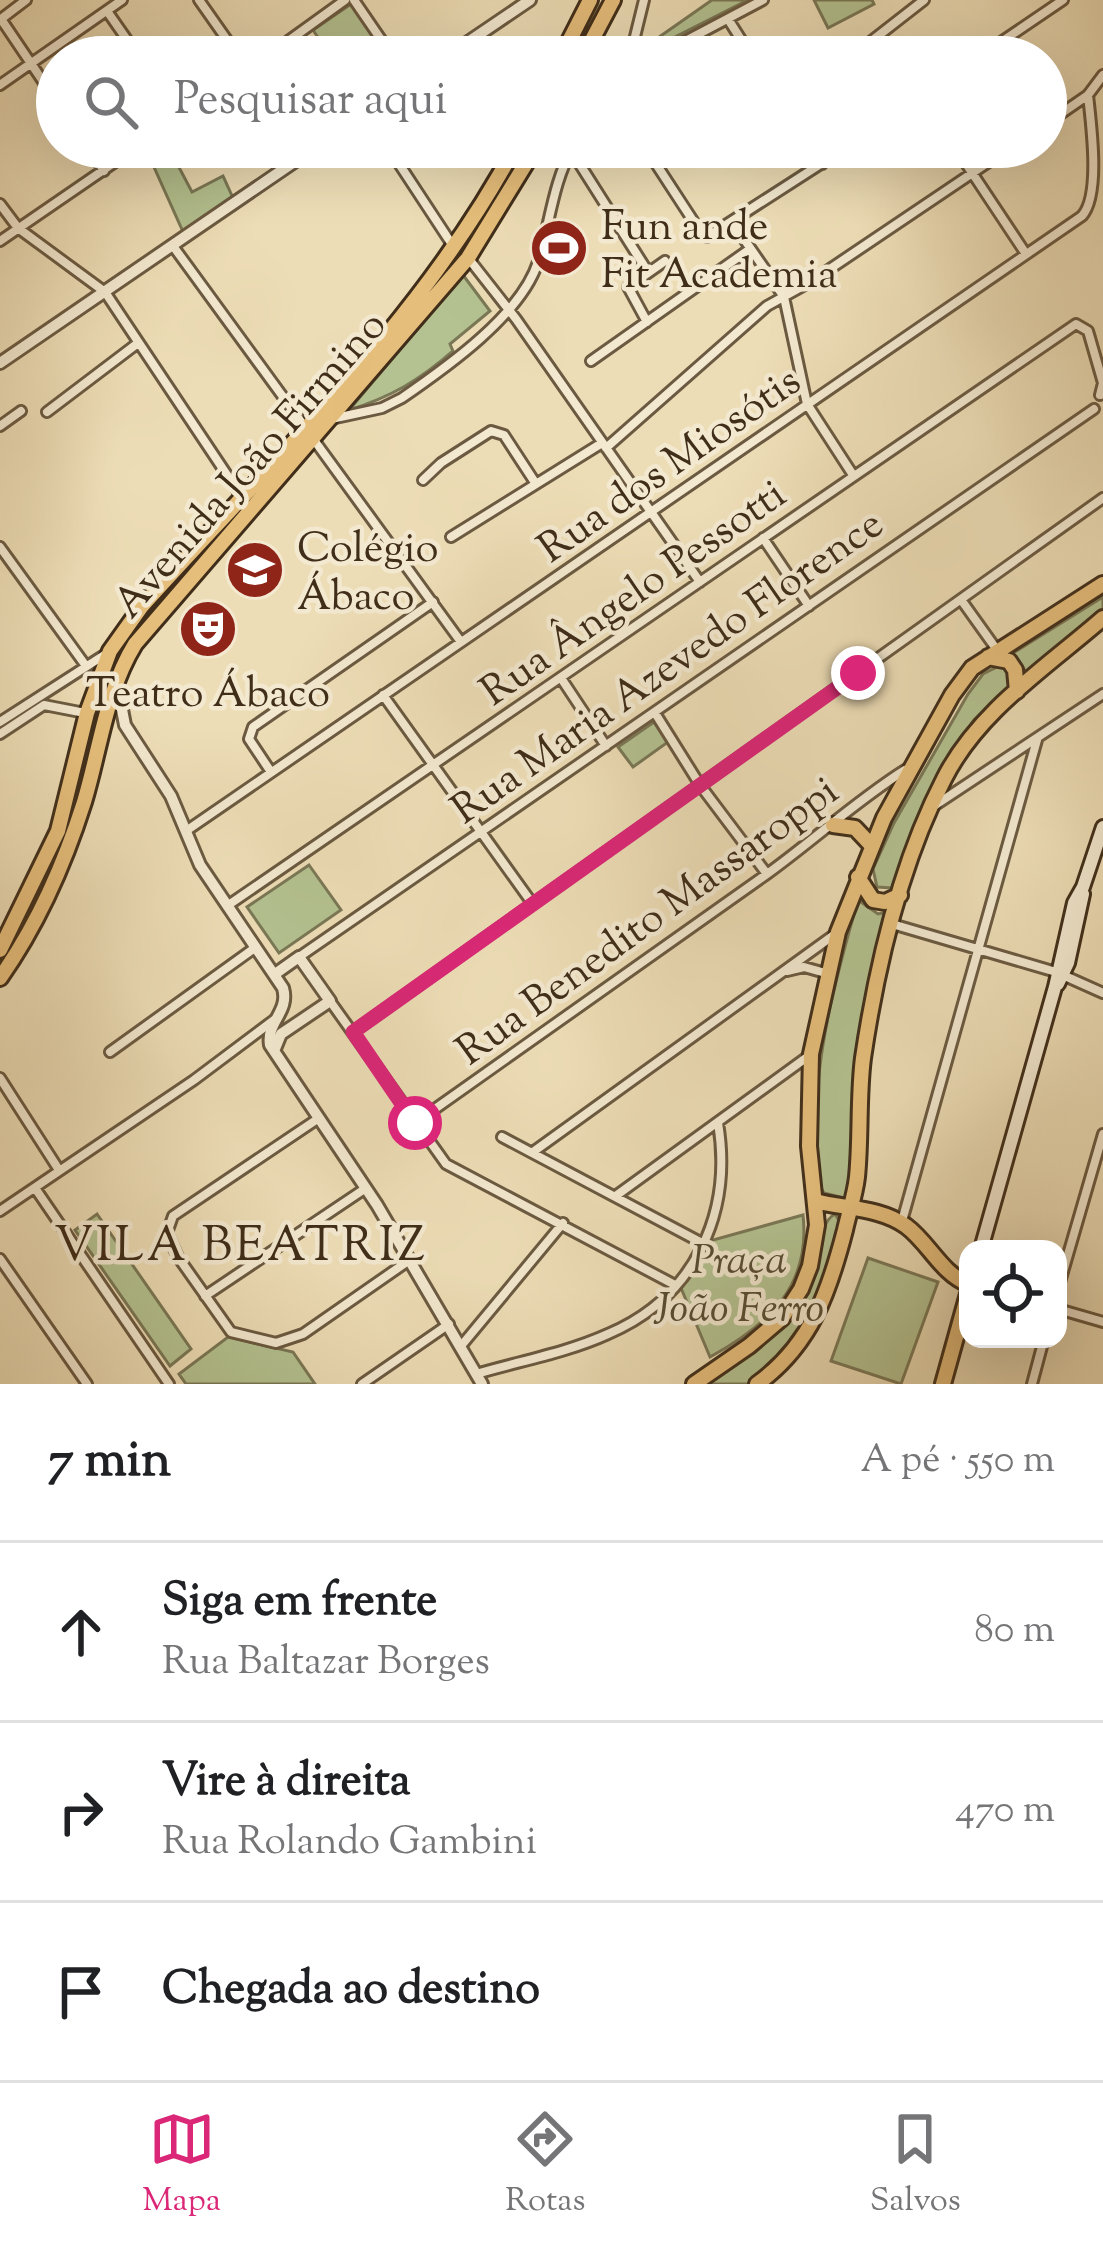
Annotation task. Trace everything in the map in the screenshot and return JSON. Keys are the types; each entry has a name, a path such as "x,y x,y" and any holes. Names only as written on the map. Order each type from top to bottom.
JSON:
{"main road":[{"path":"572,36 590,0"},
{"path":"594,36 613,0"},
{"name":"Avenida João Firmino","path":"0,978 28,938 60,867 116,681 148,625 309,433 454,248 502,168"},
{"name":"Avenida João Firmino","path":"0,950 58,831 85,721 110,652 142,606 241,496 329,419 468,258 523,168"},
{"path":"694,1384 749,1346 791,1306 814,1252 808,1086 812,1054 838,932 871,845 952,695 991,654 1103,584"},
{"path":"757,1384 790,1357 822,1306 857,1174 863,1061 892,923 929,809 975,729 1103,618"},
{"path":"991,654 1009,661 1016,670 1017,692"},
{"path":"833,825 855,828 871,845"},
{"path":"984,1240 1103,827"},
{"path":"858,877 873,900 885,902 900,895"},
{"path":"857,1174 882,1214"},
{"path":"814,1201 901,1222 959,1278"},
{"path":"943,1384 959,1326"}],"street":[{"path":"26,0 0,20 36,70"},
{"path":"70,36 122,0"},
{"path":"199,0 224,36"},
{"path":"295,36 345,0"},
{"path":"354,0 379,36"},
{"path":"477,36 530,0"},
{"path":"636,36 644,0"},
{"path":"695,36 763,0"},
{"path":"878,36 924,0"},
{"path":"1010,36 1064,0"},
{"path":"107,10 125,36"},
{"path":"728,19 739,36"},
{"path":"0,85 36,60"},
{"path":"1067,110 1088,95 1103,75"},
{"name":"Rua dos Miosótis","path":"185,830 1082,216 1091,202 1088,95"},
{"path":"0,241 108,168"},
{"path":"0,363 285,168"},
{"path":"402,168 454,248"},
{"path":"329,419 382,408 402,398 508,310 536,267 562,168"},
{"path":"581,168 648,272"},
{"path":"658,168 700,233 712,237 816,168"},
{"path":"969,168 1025,254"},
{"path":"451,537 604,445 753,317 980,168"},
{"path":"560,173 586,180"},
{"path":"0,203 18,228 105,292 241,496"},
{"path":"733,224 784,297 807,404 853,475"},
{"path":"173,245 461,642"},
{"path":"590,361 750,249"},
{"path":"468,258 700,582"},
{"path":"647,322 627,290 665,261"},
{"name":"Rua Ângelo Pessotti","path":"227,906 1071,326 1081,324 1088,331 1102,395"},
{"path":"46,412 138,343"},
{"path":"1098,411 1093,400 1102,395"},
{"path":"0,426 21,411"},
{"name":"Rua Maria Azevedo Florence","path":"274,974 1098,411"},
{"path":"423,480 491,431 504,435 536,484"},
{"path":"353,1032 1103,498"},
{"path":"763,538 809,606"},
{"path":"0,547 86,666"},
{"path":"962,601 991,654"},
{"path":"271,772 249,739 253,727 433,602"},
{"path":"0,722 110,652"},
{"path":"561,678 606,746"},
{"path":"116,681 125,725 164,783 200,866 284,988 285,1003 268,1039 274,1051 411,1259 479,1379 611,1334 675,1285 717,1216 722,1150 718,1123"},
{"path":"929,809 1014,764 1037,740 1103,694"},
{"path":"383,695 532,903"},
{"path":"0,734 41,707 64,707 85,721 107,718 125,725"},
{"path":"64,707 85,721"},
{"path":"656,713 700,785 767,874"},
{"path":"901,1222 1037,740"},
{"path":"1014,764 1027,780"},
{"name":"Rua Benedito Massaroppi","path":"415,1123 767,874 833,825 853,803 913,765"},
{"path":"946,775 951,784 965,787"},
{"path":"892,923 979,948 1103,993"},
{"path":"533,1152 838,932"},
{"path":"110,1052 256,947"},
{"path":"299,957 446,1164 675,1285"},
{"path":"780,974 804,967 829,974"},
{"path":"274,1051 280,1034 330,1000"},
{"path":"285,1003 292,1011 308,1015"},
{"path":"0,1211 277,1018"},
{"path":"617,1195 812,1054"},
{"path":"782,1075 808,1086"},
{"path":"0,1078 59,1170"},
{"path":"319,1118 184,1208 168,1225 170,1245 236,1335 281,1343 303,1334 411,1259"},
{"path":"1067,1258 1103,1134"},
{"path":"502,1137 704,1244"},
{"path":"35,1188 169,1384"},
{"path":"205,1296 366,1188"},
{"path":"461,1346 563,1223"},
{"path":"0,1259 87,1384"},
{"path":"1067,1312 1103,1322"},
{"path":"362,1384 449,1324"},
{"path":"1032,1384 1042,1348"}],"green space":[{"path":"712,0 748,0 677,36 661,36"},
{"path":"814,0 872,0 874,4 828,28"},
{"path":"351,4 373,36 317,36 313,30"},
{"path":"154,168 179,168 192,192 223,176 233,198 184,234"},
{"path":"463,275 490,311 450,344 453,351 429,371 349,410"},
{"path":"1103,597 1103,613 1028,675 1013,653"},
{"path":"1001,665 1008,670 1010,686 974,720 946,761 893,888 877,887 873,869 894,823 968,694 983,674"},
{"path":"654,722 668,742 633,767 618,747"},
{"path":"309,865 341,910 279,953 247,907"},
{"path":"858,900 878,914 888,912 851,1195 844,1198 824,1193 818,1180 816,1108 828,1018"},
{"path":"97,1214 191,1349 170,1366 75,1230"},
{"path":"835,1214 842,1225 818,1305 784,1357 748,1384 708,1384 766,1341 791,1315 813,1276 824,1226"},
{"name":"Praça João Ferro","path":"803,1215 800,1263 781,1301 750,1331 710,1357 681,1288 713,1240"},
{"path":"868,1258 938,1282 901,1384 831,1361"},
{"path":"228,1337 293,1352 315,1384 186,1384 179,1374"}],"place":[{"name":"Fun ande Fit Academia","path":"559,248"},
{"name":"Colégio Ábaco","path":"255,570"},
{"name":"Teatro Ábaco","path":"208,629"}],"district":[{"name":"VILA BEATRIZ","path":"241,1243"}],"route":[{"path":"415,1123 353,1032 858,673"}]}
